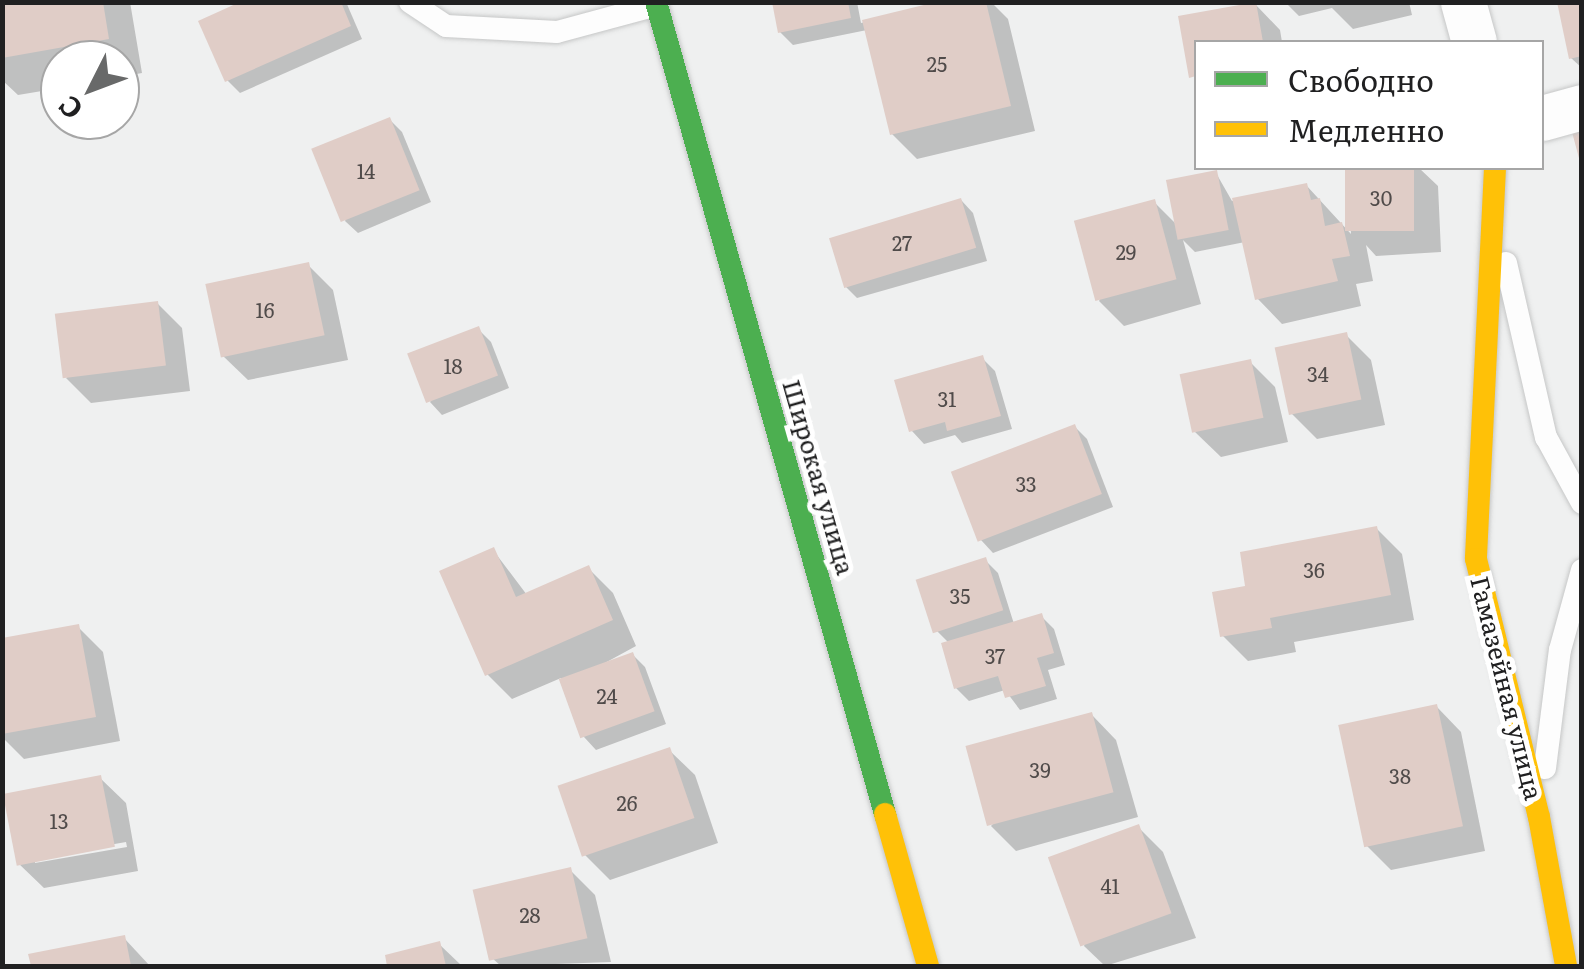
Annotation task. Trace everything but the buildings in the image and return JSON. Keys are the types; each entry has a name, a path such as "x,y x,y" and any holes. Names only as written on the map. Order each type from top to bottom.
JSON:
{"street":[{"path":"1463,2 1473,40"},
{"name":"Широкая улица","path":"656,4 928,966"},
{"path":"1544,117 1582,107"},
{"name":"Гамазейная улица","path":"1495,170 1476,558 1538,817 1566,966"}],"lane":[{"path":"410,2 446,26 557,32 656,4"},
{"path":"1492,232 1515,282 1546,437 1582,503"},
{"path":"1538,817 1560,650 1582,570"}],"traffic: fast":[{"path":"656,2 885,814"}],"traffic: slow":[{"path":"1495,170 1476,559 1539,817 1566,966"},
{"path":"885,814 928,966"}]}
